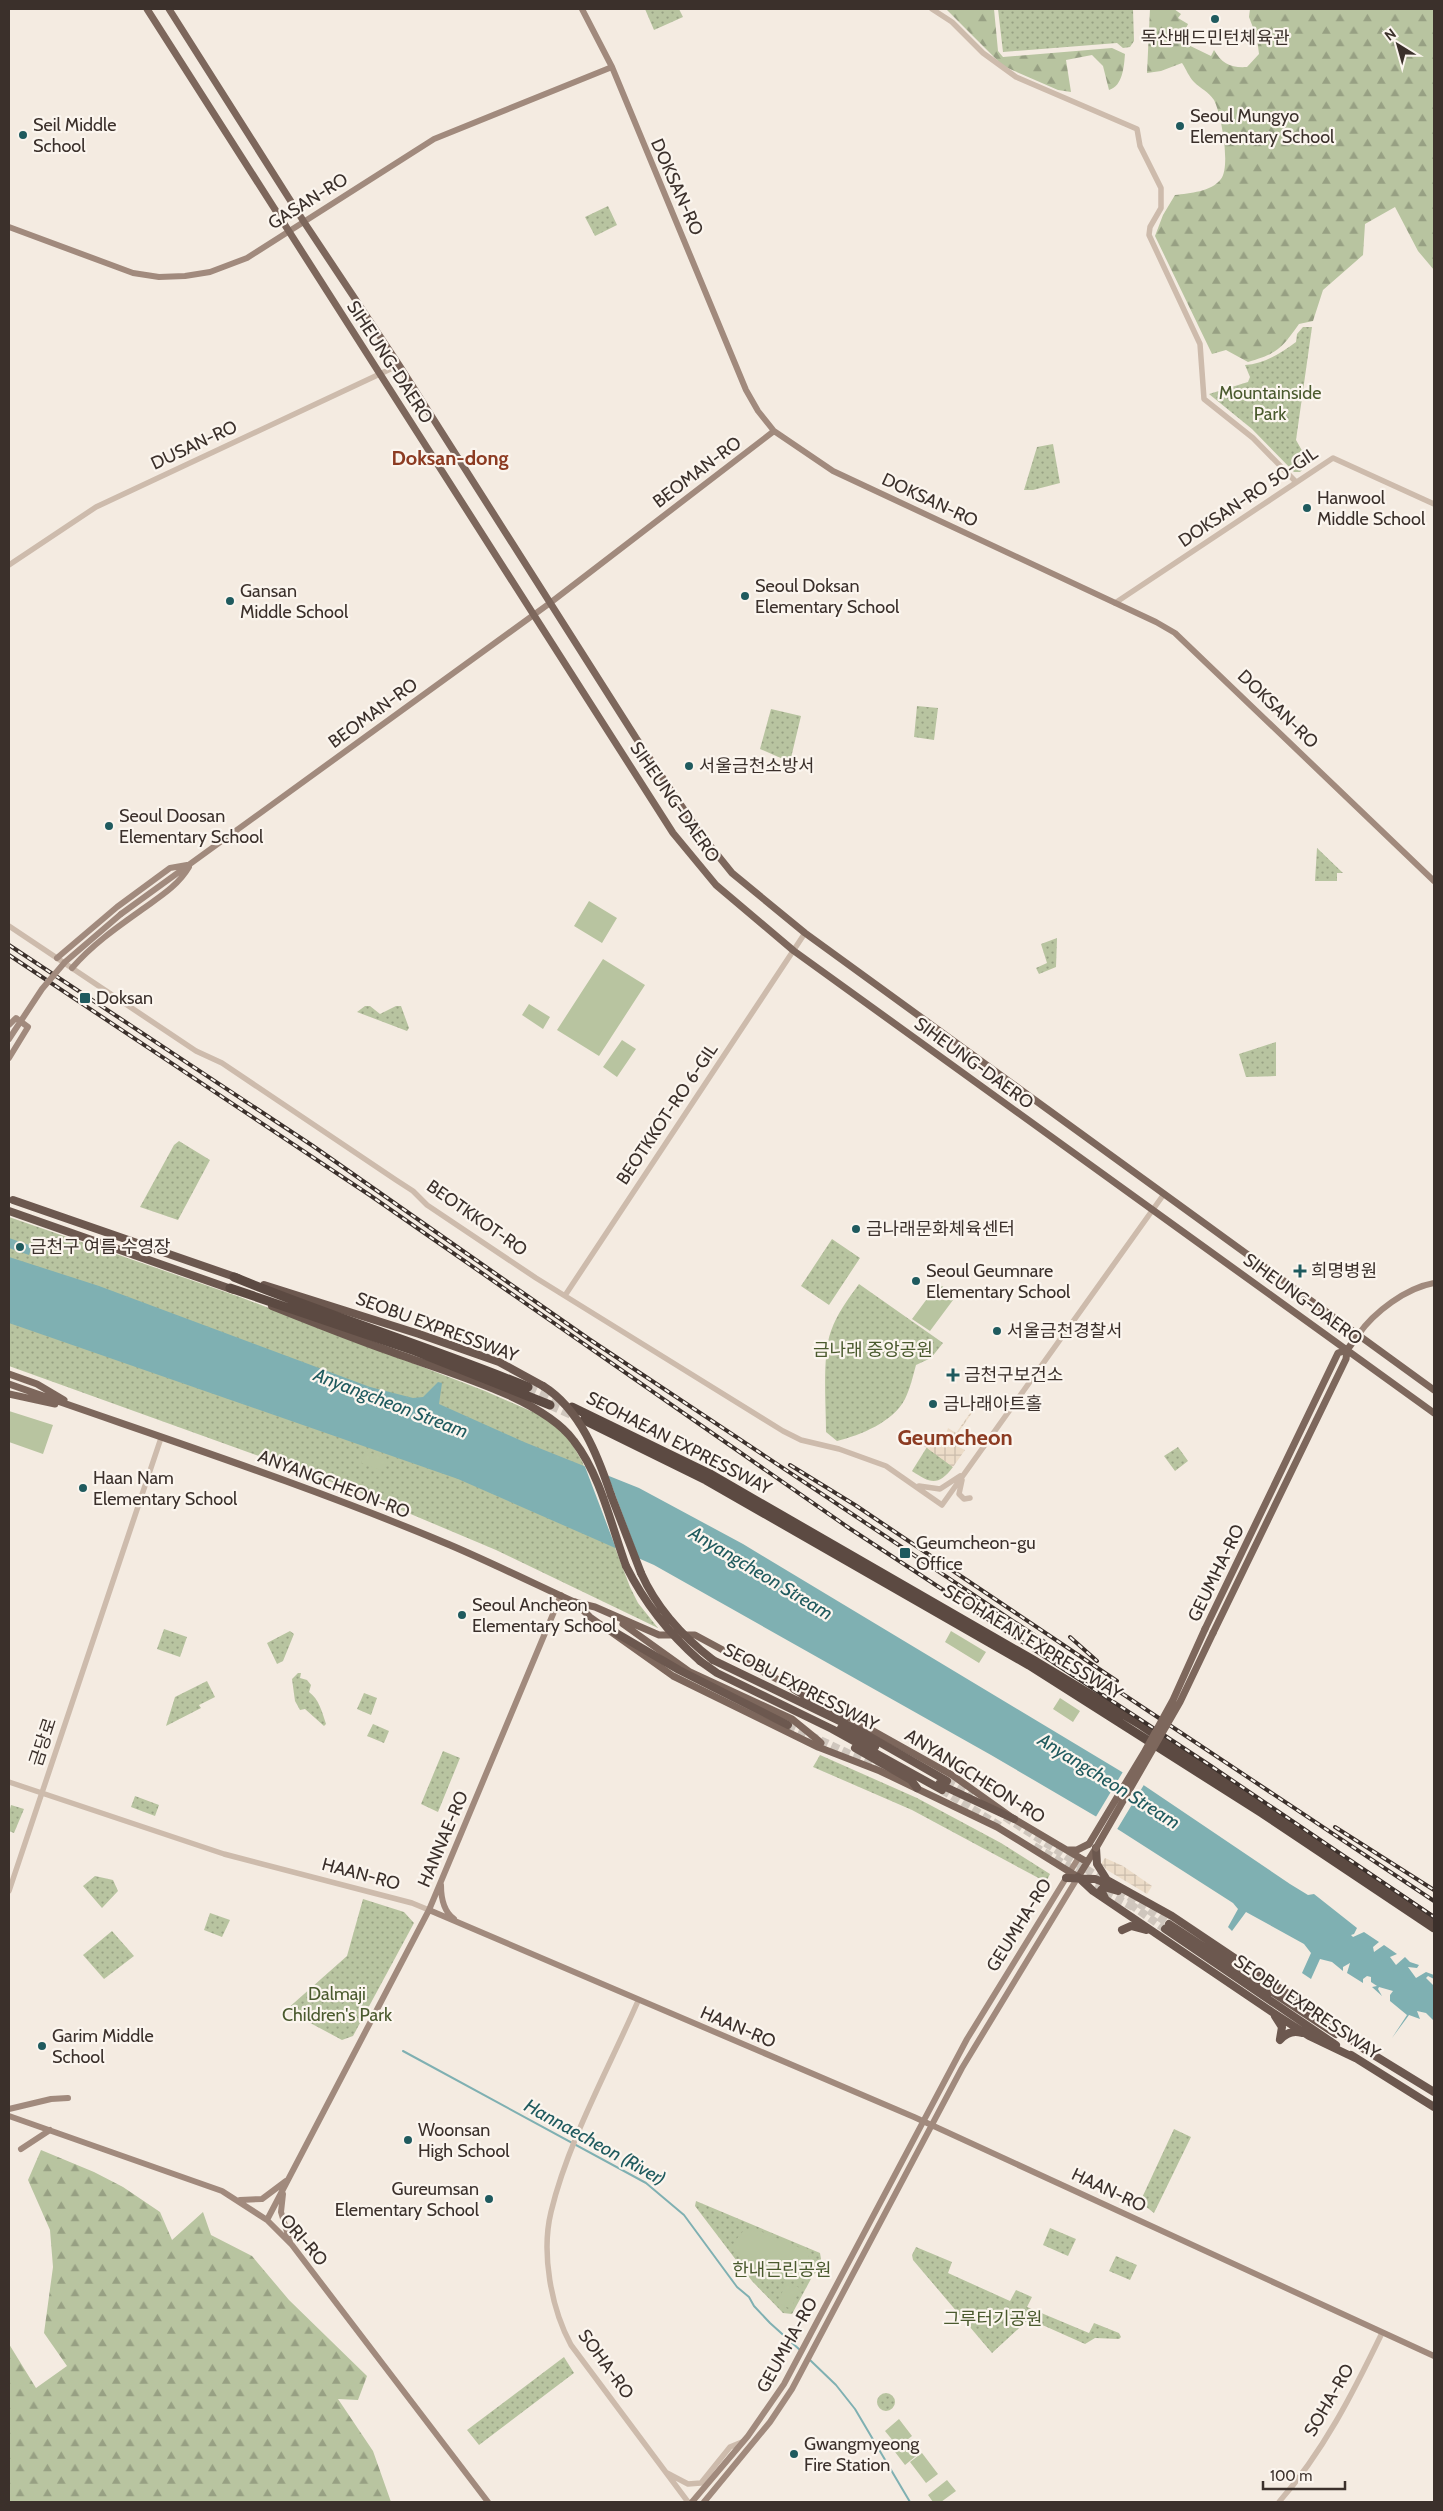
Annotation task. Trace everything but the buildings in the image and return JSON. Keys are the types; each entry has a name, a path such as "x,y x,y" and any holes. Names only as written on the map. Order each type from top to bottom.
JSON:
{"highway":[{"name":"SEOBU EXPRESSWAY","path":"11,1200 234,1277 428,1337 499,1362 543,1386 564,1406 594,1449 641,1573 658,1606 686,1638 713,1660 818,1713 860,1731 947,1781"},
{"name":"SEOBU EXPRESSWAY","path":"9,1211 230,1288 271,1306 508,1396 541,1411 561,1426 573,1439 590,1466 626,1566 636,1587 666,1630 700,1661 717,1673 811,1719 942,1790"},
{"path":"234,1277 276,1295 420,1345 528,1387"},
{"path":"230,1288 415,1350 550,1405"},
{"name":"SEOHAEAN EXPRESSWAY","path":"572,1406 708,1477 1033,1660 1141,1725 1434,1920"},
{"name":"SEOHAEAN EXPRESSWAY","path":"584,1420 708,1477 1037,1670 1254,1808 1434,1928"},
{"path":"606,1627 679,1670 788,1725"},
{"path":"794,1689 860,1731"},
{"path":"818,1713 946,1788 1014,1819"},
{"path":"811,1719 832,1734 911,1780 917,1788"},
{"path":"1092,1846 1097,1864 1107,1880 1163,1911 1312,2010 1362,2048"},
{"path":"1068,1875 1095,1879 1120,1888"},
{"path":"1078,1877 1119,1908 1164,1929 1272,2012 1309,2036"},
{"path":"1106,1899 1101,1890 1104,1887 1111,1887 1139,1902 1163,1911"},
{"path":"1119,1908 1124,1921 1122,1930 1137,1926 1164,1929"},
{"name":"SEOBU EXPRESSWAY","path":"1164,1929 1434,2092"},
{"name":"SEOBU EXPRESSWAY","path":"1164,1929 1355,2058 1434,2107"},
{"path":"1272,2012 1282,2027 1280,2040 1291,2032 1298,2032 1355,2058"}],"main road":[{"name":"SIHEUNG-DAERO","path":"147,9 673,833 716,885 794,951 1434,1413"},
{"name":"SIHEUNG-DAERO","path":"169,9 304,222 399,365 636,738 721,862 806,933 1434,1390"},
{"name":"DOKSAN-RO","path":"582,9 612,67 746,390 758,411 774,431 833,471 1161,624 1183,639 1434,881"},
{"name":"GASAN-RO","path":"9,227 133,273 159,277 185,276 223,268 247,258 435,138 612,67"},
{"name":"BEOMAN-RO","path":"9,1039 42,989 65,962 121,914 534,615 774,431"},
{"path":"57,958 117,907 170,868 191,864"},
{"path":"72,968 91,947 180,882 191,864"},
{"path":"9,1025 16,1018 28,1026 9,1058"},
{"name":"GEUMHA-RO","path":"690,2502 744,2441 765,2414 809,2340 923,2121 994,1993 1068,1875 1080,1858 1092,1846 1175,1711 1346,1359 1347,1350 1366,1324 1400,1297 1434,1282"},
{"name":"GEUMHA-RO","path":"704,2502 770,2422 803,2370 932,2126 998,2006 1087,1862 1092,1846 1169,1708 1338,1353 1347,1350"},
{"path":"9,1374 37,1384 78,1408"},
{"path":"9,1384 78,1408"},
{"path":"9,1394 78,1408"},
{"name":"ANYANGCHEON-RO","path":"78,1408 276,1478 450,1545 574,1602 594,1607 659,1636 695,1635 794,1689 822,1701 952,1775 1014,1819 1087,1862"},
{"name":"HANNAE-RO","path":"267,2220 429,1910 561,1596"},
{"name":"ANYANGCHEON-RO","path":"574,1602 590,1617 673,1676 818,1747 868,1766 997,1827 1068,1875"},
{"path":"610,1615 690,1672 792,1719 820,1740 821,1743 818,1747"},
{"path":"1067,1850 1077,1850 1092,1846"},
{"path":"441,1884 446,1910 449,1915 461,1924"},
{"name":"HAAN-RO","path":"429,1910 638,2001 923,2121 1382,2334 1434,2356"},
{"path":"9,2109 51,2099 68,2098"},
{"name":"ORI-RO","path":"9,2116 222,2191 239,2200 267,2220 292,2245 488,2502"},
{"path":"22,2149 50,2130"},
{"path":"239,2200 262,2199 289,2178"},
{"path":"289,2178 282,2198 281,2212 292,2245"}],"street":[{"path":"932,9 952,22 983,53 1011,74 1137,129 1140,146 1161,188 1161,208 1150,227 1149,235 1200,344 1204,399 1253,438 1296,482"},
{"name":"DUSAN-RO","path":"9,565 96,508 399,365"},
{"name":"DOKSAN-RO 50-GIL","path":"1115,603 1333,458 1434,504"},
{"name":"BEOTKKOT-RO","path":"9,926 196,1051 222,1063 413,1191 426,1205 536,1278 566,1294 667,1361 782,1431 801,1440 875,1461 910,1482 942,1505 965,1471"},
{"name":"BEOTKKOT-RO 6-GIL","path":"566,1294 806,933"},
{"path":"970,1498 961,1498 958,1491 965,1471 1164,1194"},
{"name":"금당로","path":"9,1891 161,1438"},
{"path":"910,1482 926,1488 940,1489 965,1471"},
{"name":"HAAN-RO","path":"9,1782 224,1854 412,1903 429,1910"},
{"name":"SOHA-RO","path":"638,2001 580,2130 570,2157 551,2213 548,2238 548,2264 560,2319 571,2345 690,2502"},
{"name":"SOHA-RO","path":"1279,2502 1314,2458 1347,2406 1382,2334"},
{"path":"667,2473 688,2484 701,2483 730,2447 744,2441"}],"green space":[{"path":"645,9 679,9 683,17 654,30"},
{"path":"946,9 994,9 998,51 1003,57 1112,48 1125,54 1120,80 1114,88 1109,90 1103,66 1092,55 1066,60 1071,92 1058,90 1003,66"},
{"path":"998,9 1133,9 1134,41 1130,47 1123,48 1117,43 1003,52"},
{"path":"1150,9 1174,9 1181,14 1178,18 1188,24 1180,41 1211,56 1214,50 1220,59 1232,66 1247,67 1259,54 1257,38 1249,17 1250,9 1434,9 1434,270 1418,251 1395,207 1365,224 1363,255 1323,290 1313,321 1299,324 1283,345 1273,353 1258,359 1248,362 1226,350 1212,354 1155,236 1163,215 1175,195 1212,187 1221,179 1225,163 1222,127 1214,100 1192,80 1182,63 1161,71 1147,73"},
{"path":"608,206 617,225 595,236 585,217"},
{"name":"Mountainside Park","path":"1303,327 1312,327 1296,440 1309,463 1300,472 1294,472 1252,429 1209,394 1248,382 1250,377 1245,365 1266,360 1284,350 1296,342 1297,334"},
{"path":"1053,444 1060,483 1033,490 1024,490 1037,447"},
{"path":"917,706 938,708 934,740 914,737"},
{"path":"771,709 801,716 790,762 760,749"},
{"path":"1317,848 1343,873 1337,873 1337,881 1315,881"},
{"path":"589,901 617,918 602,943 574,926"},
{"path":"1057,938 1056,967 1039,974 1036,968 1047,963 1041,944"},
{"path":"603,959 645,985 599,1056 557,1030"},
{"path":"529,1004 550,1017 543,1029 522,1015"},
{"path":"365,1006 370,1006 380,1014 396,1006 401,1006 409,1028 407,1031 357,1012"},
{"path":"622,1040 636,1049 617,1077 603,1067"},
{"path":"1276,1042 1276,1076 1246,1077 1239,1054"},
{"path":"179,1141 210,1160 178,1220 140,1207 174,1145"},
{"path":"9,1217 240,1297 485,1391 542,1416 558,1427 570,1441 582,1461 630,1587 638,1603 658,1628 496,1550 356,1491 9,1366"},
{"path":"832,1239 860,1258 829,1305 801,1286"},
{"name":"금나래 중앙공원","path":"859,1284 943,1343 931,1358 916,1365 905,1399 893,1414 885,1421 866,1431 837,1441 826,1432 826,1353 836,1319"},
{"path":"942,1286 956,1296 930,1331 912,1319 935,1288 938,1290"},
{"path":"9,1411 53,1425 43,1454 9,1442"},
{"path":"927,1447 953,1467 943,1478 934,1481 929,1480 912,1471"},
{"path":"1178,1447 1188,1461 1175,1471 1164,1456"},
{"path":"366,1451 388,1460 383,1471 361,1463"},
{"path":"164,1629 187,1637 180,1657 157,1649"},
{"path":"290,1631 294,1634 283,1661 277,1664 267,1643"},
{"path":"951,1631 986,1652 979,1663 945,1642"},
{"path":"298,1673 301,1673 300,1678 307,1680 311,1685 309,1692 320,1706 326,1724 324,1726 305,1709 300,1710 295,1701 292,1679"},
{"path":"207,1681 215,1697 199,1705 201,1708 166,1726 175,1697"},
{"path":"364,1693 377,1698 371,1715 357,1709"},
{"path":"1060,1698 1080,1711 1073,1722 1053,1709"},
{"path":"373,1724 389,1731 384,1743 367,1736"},
{"path":"443,1751 460,1758 438,1812 421,1804"},
{"path":"820,1755 917,1798 1001,1843 1050,1874 1046,1882 912,1810 813,1767"},
{"path":"135,1796 159,1805 155,1816 131,1807"},
{"path":"11,1805 24,1809 14,1833 9,1831"},
{"path":"95,1876 113,1880 118,1891 102,1908 83,1886"},
{"name":"Dalmaji Children's Park","path":"363,1899 404,1912 414,1923 353,2036 342,2040 286,2010 347,1956"},
{"path":"210,1913 230,1920 222,1937 204,1930"},
{"path":"112,1931 134,1956 104,1979 83,1955"},
{"path":"1174,2129 1191,2137 1154,2213 1140,2202"},
{"path":"41,2150 94,2172 123,2187 160,2212 172,2240 203,2212 211,2235 252,2256 289,2300 367,2376 358,2400 338,2399 373,2451 391,2502 9,2502 9,2344 36,2388 67,2366 44,2333 53,2267 50,2230 28,2180"},
{"name":"한내근린공원","path":"696,2201 820,2253 822,2265 812,2277 792,2314 783,2313 752,2281 695,2206"},
{"path":"753,2228 805,2250 811,2261 809,2273 796,2280 789,2279 742,2259 737,2255 735,2241 744,2230"},
{"path":"1050,2228 1076,2239 1068,2256 1043,2245"},
{"name":"그루터기공원","path":"916,2247 952,2262 948,2273 1010,2301 1016,2290 1032,2297 1027,2307 1089,2333 1094,2323 1119,2333 1121,2337 1119,2339 1095,2338 1085,2344 1029,2319 992,2353 913,2260 912,2255"},
{"path":"1116,2256 1137,2265 1130,2280 1109,2271"},
{"path":"786,2282 800,2288 791,2309 778,2303"},
{"path":"564,2357 574,2373 479,2445 467,2430"},
{"path":"886,2393 892,2396 895,2402 892,2408 886,2411 880,2408 877,2402 880,2396"},
{"path":"899,2419 912,2436 898,2447 885,2431"},
{"path":"912,2440 921,2452 905,2465 895,2452"},
{"path":"922,2453 938,2474 926,2483 910,2462"},
{"path":"947,2480 956,2491 941,2502 933,2502 928,2495"}],"shaded area":[{"path":"980,1399 951,1443 965,1450 953,1467 924,1446 931,1436 949,1443 952,1438 947,1431 948,1428 956,1433"},
{"path":"1105,1858 1123,1866 1152,1886 1147,1894 1107,1870 1101,1864"}],"water":[{"name":"금천구 여름 수영장","path":"9,1238 32,1246 29,1255 9,1248"},
{"name":"Anyangcheon Stream","path":"9,1257 99,1286 370,1387 413,1398 423,1397 438,1382 442,1383 439,1404 524,1442 639,1488 743,1544 1142,1784 1290,1884 1308,1895 1314,1894 1357,1928 1354,1934 1351,1935 1353,1937 1364,1932 1379,1942 1373,1947 1374,1952 1384,1945 1397,1954 1390,1957 1396,1965 1405,1957 1410,1962 1419,1965 1417,1968 1408,1967 1416,1978 1426,1972 1434,1975 1434,1979 1428,1976 1426,1978 1434,1986 1434,2021 1426,2013 1417,2011 1420,2019 1409,2015 1392,2038 1407,2015 1390,2001 1390,1995 1393,1991 1379,1987 1378,1989 1382,1996 1372,1987 1377,1986 1371,1982 1371,1977 1367,1976 1363,1979 1363,1983 1347,1973 1350,1963 1343,1967 1343,1971 1332,1962 1320,1959 1311,1979 1302,1973 1311,1953 1304,1944 1246,1912 1232,1931 1228,1927 1238,1909 1233,1903 1119,1830 991,1755 654,1565 458,1479 9,1323"}],"pier":[{"path":"584,1464 607,1473 640,1561 617,1551"},
{"path":"1124,1770 1145,1783 1116,1831 1094,1820"}],"waterway":[{"name":"Hannaecheon (River)","path":"403,2051 646,2183 684,2215 737,2287 749,2297 754,2306 770,2323 800,2350"},
{"name":"Hannaecheon (River)","path":"810,2360 836,2385 855,2409 910,2502"}],"tunnel":[{"path":"528,1387 562,1402"},
{"path":"550,1405 577,1417"},
{"path":"788,1725 884,1770"},
{"path":"947,1781 972,1796"},
{"path":"942,1790 1000,1826"},
{"path":"1005,1817 1105,1881"},
{"path":"1034,1846 1086,1877"},
{"path":"1084,1881 1133,1907"},
{"path":"1119,1890 1169,1924"},
{"path":"1130,1904 1165,1929"}],"railway":[{"path":"9,945 313,1146 589,1339 1434,1901"},
{"path":"9,955 371,1196 849,1528 1211,1766 1434,1917"},
{"path":"790,1465 855,1505 1117,1681"},
{"path":"1070,1637 1097,1661"},
{"path":"1335,1827 1434,1890"}],"place":[{"name":"독산배드민턴체육관","path":"1215,19"},
{"name":"Seoul Mungyo Elementary School","path":"1180,126"},
{"name":"Seil Middle School","path":"23,135"},
{"name":"Hanwool Middle School","path":"1307,508"},
{"name":"Seoul Doksan Elementary School","path":"745,596"},
{"name":"Gansan Middle School","path":"230,601"},
{"name":"서울금천소방서","path":"689,766"},
{"name":"Seoul Doosan Elementary School","path":"109,826"},
{"name":"Doksan","path":"85,998"},
{"name":"금나래문화체육센터","path":"856,1229"},
{"name":"금천구 여름 수영장","path":"20,1247"},
{"name":"희명병원","path":"1300,1271"},
{"name":"Seoul Geumnare Elementary School","path":"916,1281"},
{"name":"서울금천경찰서","path":"997,1331"},
{"name":"금천구보건소","path":"953,1375"},
{"name":"금나래아트홀","path":"933,1404"},
{"name":"Haan Nam Elementary School","path":"83,1488"},
{"name":"Geumcheon-gu Office","path":"905,1553"},
{"name":"Seoul Ancheon Elementary School","path":"462,1615"},
{"name":"Garim Middle School","path":"42,2046"},
{"name":"Woonsan High School","path":"408,2140"},
{"name":"Gureumsan Elementary School","path":"489,2199"},
{"name":"Gwangmyeong Fire Station","path":"794,2454"}],"district":[{"name":"Doksan-dong","path":"450,458"},
{"name":"Geumcheon","path":"955,1437"}]}
